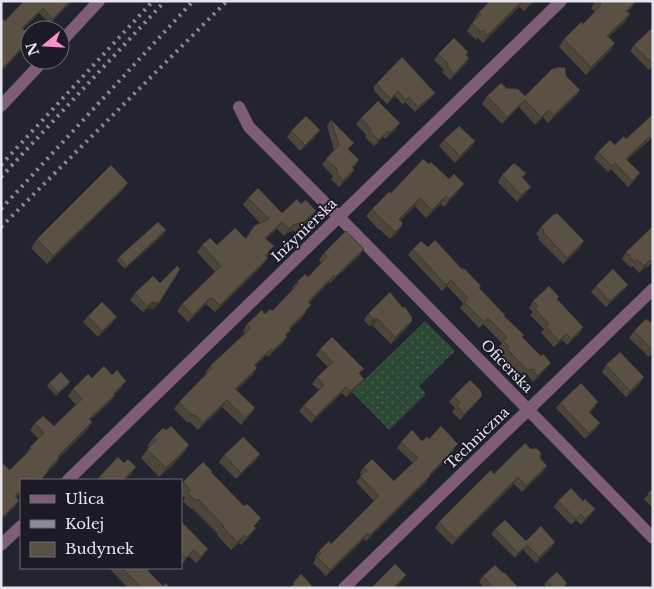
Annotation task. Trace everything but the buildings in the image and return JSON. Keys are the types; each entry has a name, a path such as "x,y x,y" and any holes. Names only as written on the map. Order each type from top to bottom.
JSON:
{"street":[{"path":"70,32 99,1"},
{"name":"Inżynierska","path":"69,479 561,1"},
{"path":"1,106 35,70"},
{"name":"Oficerska","path":"239,107 248,127 339,217 653,538"},
{"name":"Techniczna","path":"344,588 653,288"},
{"path":"1,546 20,527"}],"green space":[{"path":"425,321 455,351 419,386 426,394 389,430 352,392"}],"railway":[{"path":"1,165 153,1"},
{"path":"1,177 165,1"},
{"path":"1,209 193,1"},
{"path":"1,227 227,1"}]}
